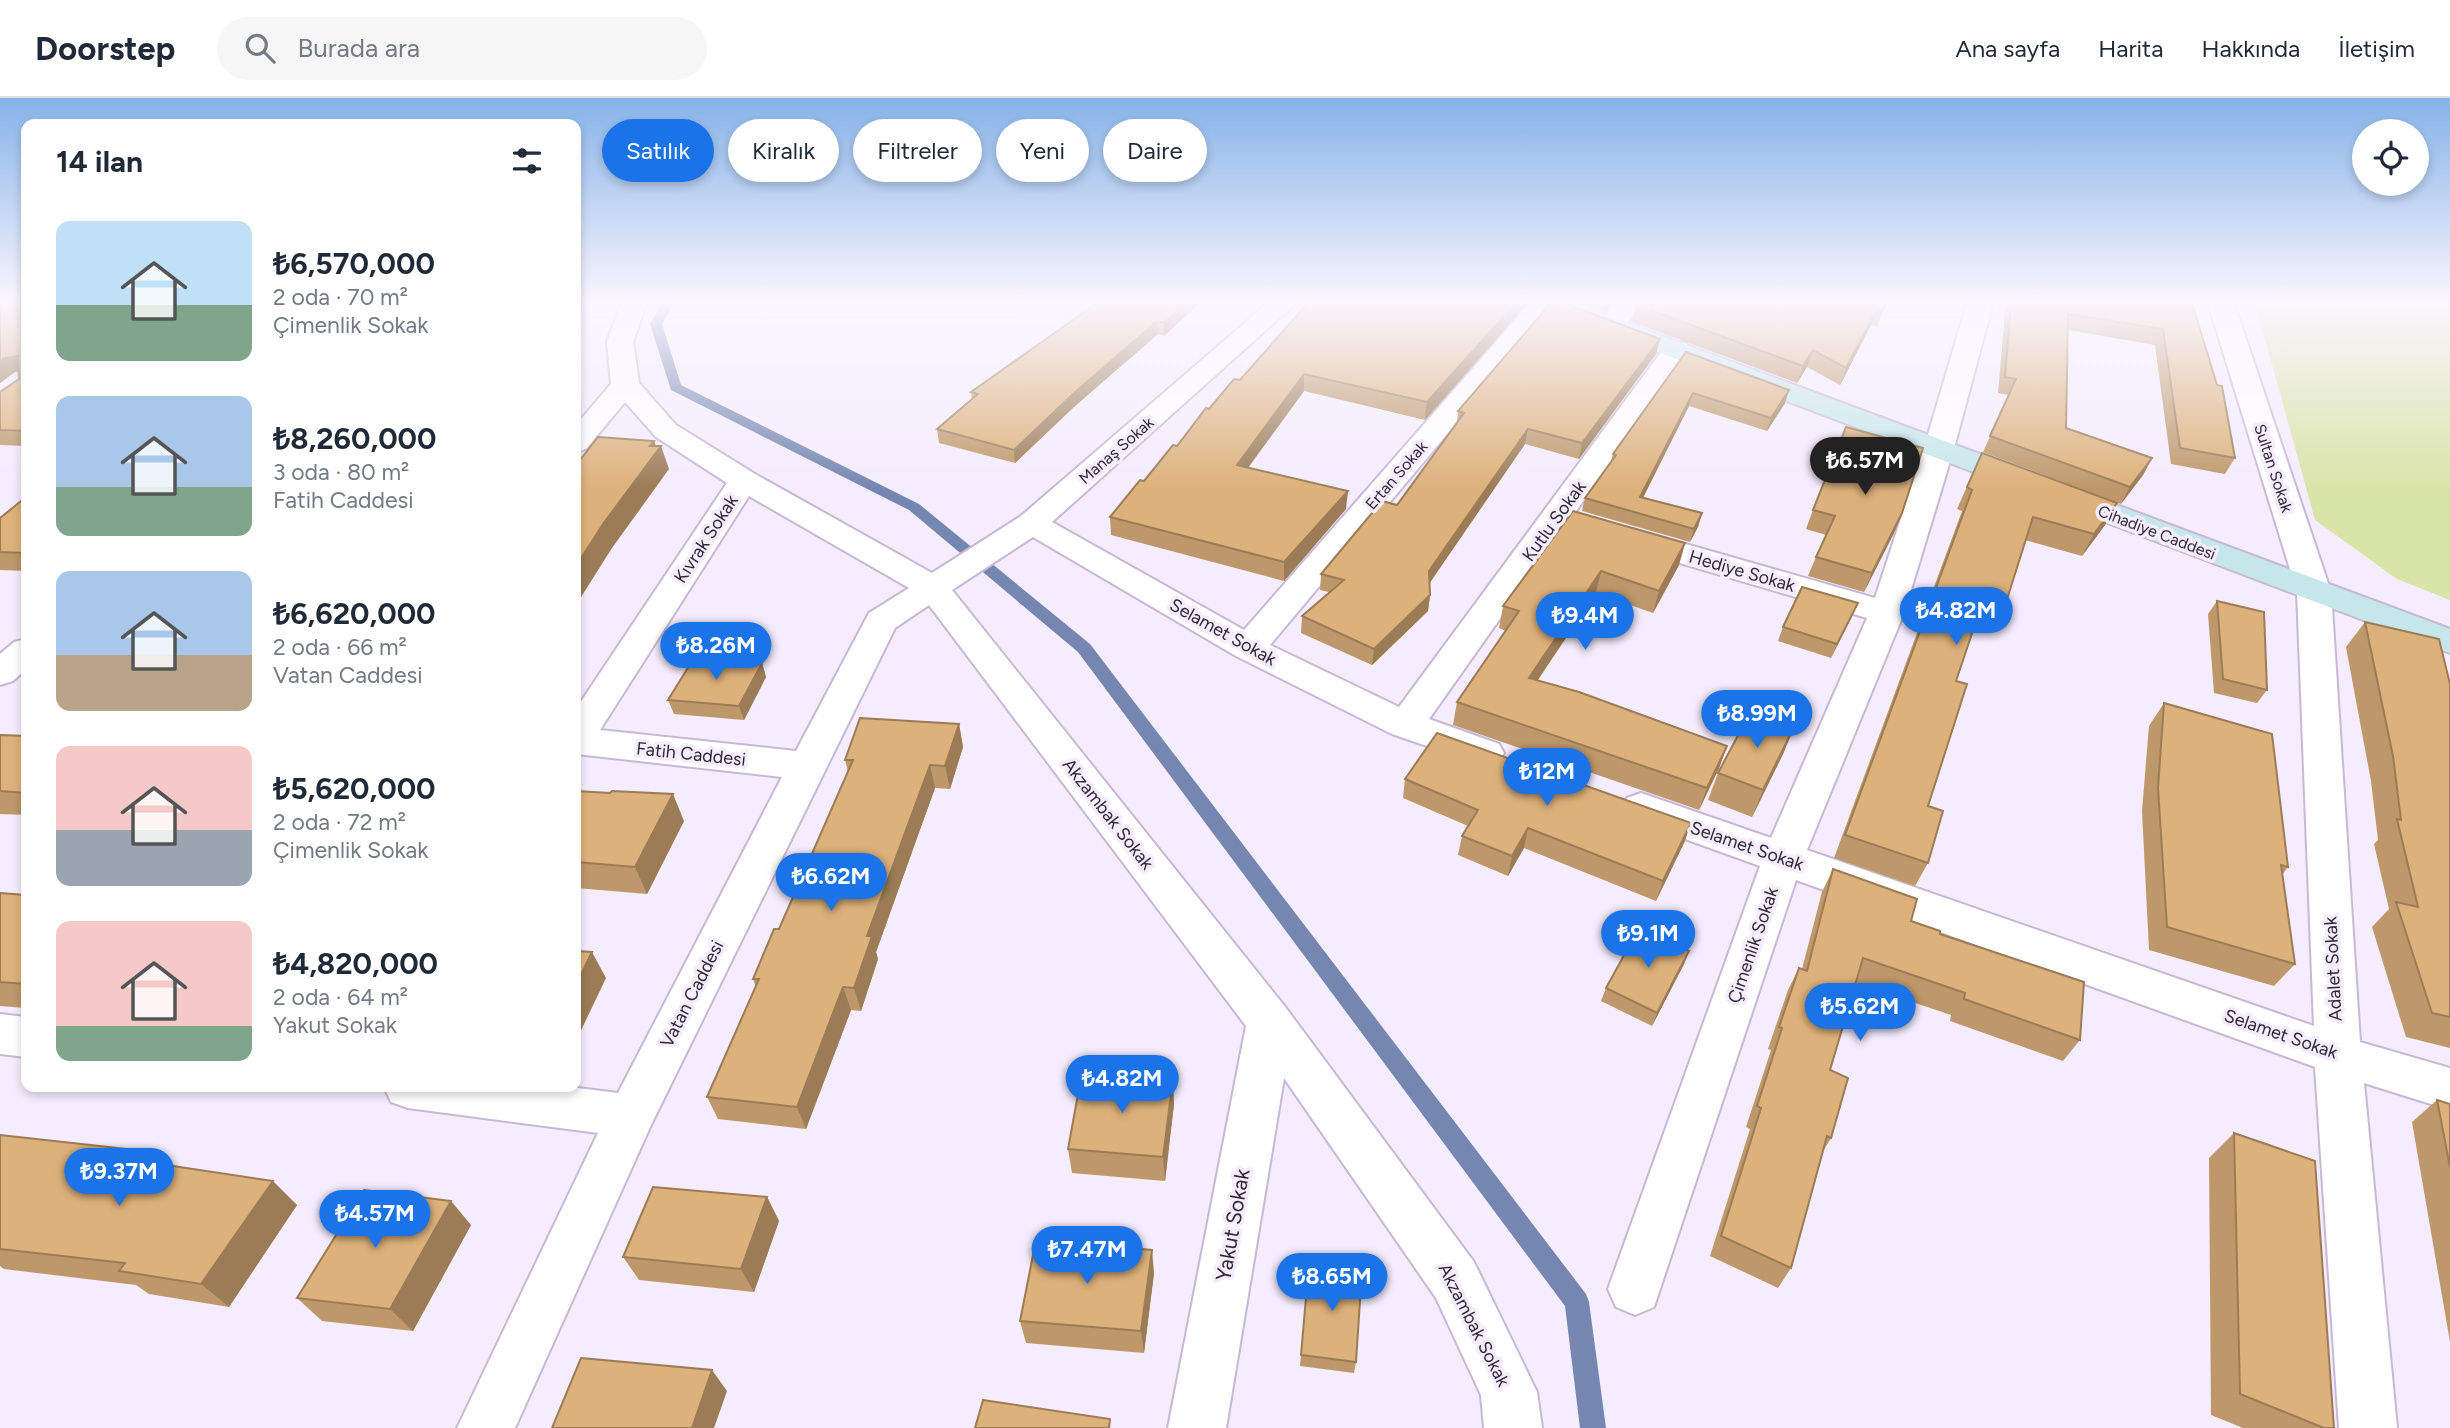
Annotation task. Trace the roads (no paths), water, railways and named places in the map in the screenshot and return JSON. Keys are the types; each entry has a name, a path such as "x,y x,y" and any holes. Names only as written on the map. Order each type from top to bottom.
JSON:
{"street":[{"path":"581,437 625,385 623,365"},
{"name":"Manaş Sokak","path":"932,587 1021,531 1212,365"},
{"name":"Ertan Sokak","path":"1248,648 1492,365"},
{"name":"Kutlu Sokak","path":"1405,725 1584,525 1669,365"},
{"name":"Cihadiye Caddesi","path":"1717,365 2450,642"},
{"name":"Çimenlik Sokak","path":"1635,1289 1783,858 1887,613 1962,365"},
{"name":"Sultan Sokak","path":"2241,365 2314,592"},
{"name":"Akzambak Sokak","path":"625,385 666,431 744,480 932,587 1270,1022 1455,1280 1509,1392 1513,1428"},
{"name":"Kıvrak Sokak","path":"581,732 744,480"},
{"name":"Hediye Sokak","path":"1584,525 1887,613"},
{"name":"Selamet Sokak","path":"1021,531 1405,725 1522,766"},
{"name":"Vatan Caddesi","path":"486,1428 631,1116 881,621 932,587"},
{"name":"Adalet Sokak","path":"2314,592 2338,1055 2368,1428"},
{"path":"0,675 21,655"},
{"path":"0,675 21,679"},
{"name":"Fatih Caddesi","path":"581,741 806,766"},
{"name":"Selamet Sokak","path":"1613,799 2338,1055 2450,1089"},
{"name":"Yakut Sokak","path":"1197,1428 1270,1022"},
{"path":"0,1034 21,1036"},
{"path":"446,1092 631,1116"}],"waterway":[{"path":"668,365 675,387 914,507 1084,648 1577,1302 1593,1428"}]}
